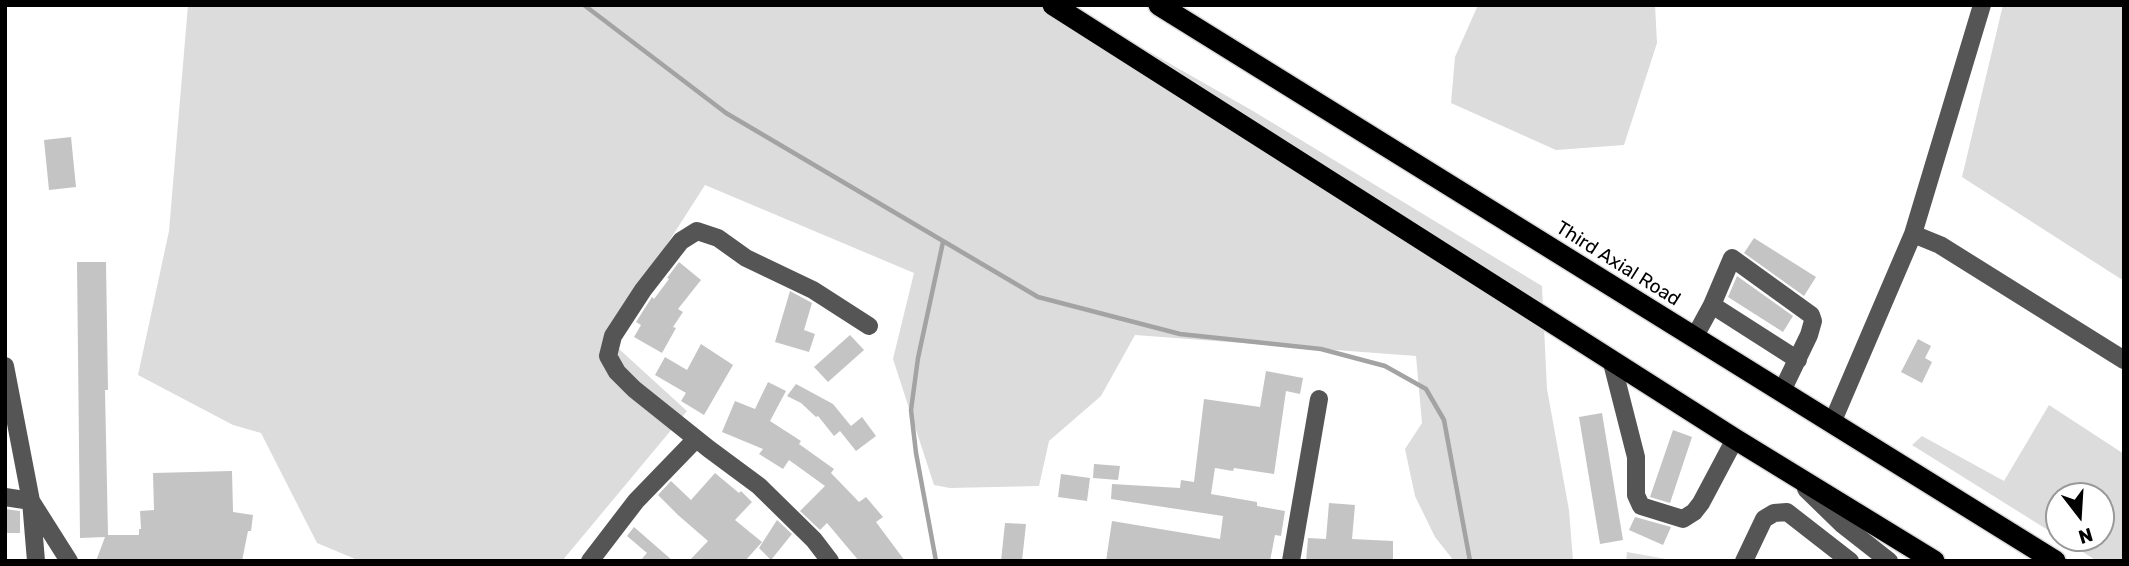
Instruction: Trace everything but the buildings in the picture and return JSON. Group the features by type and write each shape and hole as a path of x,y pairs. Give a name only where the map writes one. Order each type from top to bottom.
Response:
{"highway":[{"path":"1053,5 1735,439 1934,561"},
{"name":"Third Axial Road","path":"1159,5 2055,561"}],"street":[{"path":"1832,423 1913,234 1982,5"},
{"path":"830,561 814,540 759,486 634,388 617,372 608,356 613,336 643,290 681,241 697,231 718,238 746,258 813,290 869,326"},
{"path":"1913,234 1940,245 2124,360"},
{"path":"1694,338 1712,305 1732,258 1811,315 1813,321 1809,335 1782,391"},
{"path":"1712,305 1798,360"},
{"path":"1611,359 1636,457 1636,495 1641,506 1684,519 1694,512 1735,439"},
{"path":"5,366 31,500 36,561"},
{"path":"1291,561 1319,399"},
{"path":"595,559 636,501 696,439"},
{"path":"1789,472 1843,525 1889,561"},
{"path":"5,497 31,500"},
{"path":"31,500 69,561"},
{"path":"1744,561 1764,519 1774,513 1787,512 1850,561"}],"shaded area":[{"path":"188,5 1067,5 1253,111 1542,286 1547,389 1569,510 1573,561 1454,561 1435,537 1415,496 1405,449 1422,423 1416,356 1135,335 1101,396 1049,441 1039,486 950,488 934,485 893,359 914,273 705,185 607,338 687,411 562,561 360,561 317,543 261,433 233,425 138,375 169,231"},
{"path":"1478,5 1655,5 1657,43 1624,145 1556,150 1451,103 1455,57"},
{"path":"2003,5 2124,5 2124,281 1962,177"},
{"path":"2049,405 2124,454 2124,561 2097,561 2083,552 2115,552 2115,482 2045,482 2045,528 1912,445 1922,436 2004,481"},
{"path":"1627,552 1677,561 1626,561"}],"waterway":[{"path":"584,5 726,113 1038,297 1180,334 1321,349 1385,366 1426,389 1444,420 1470,561"},
{"path":"936,561 911,410 918,358 943,242"}]}
